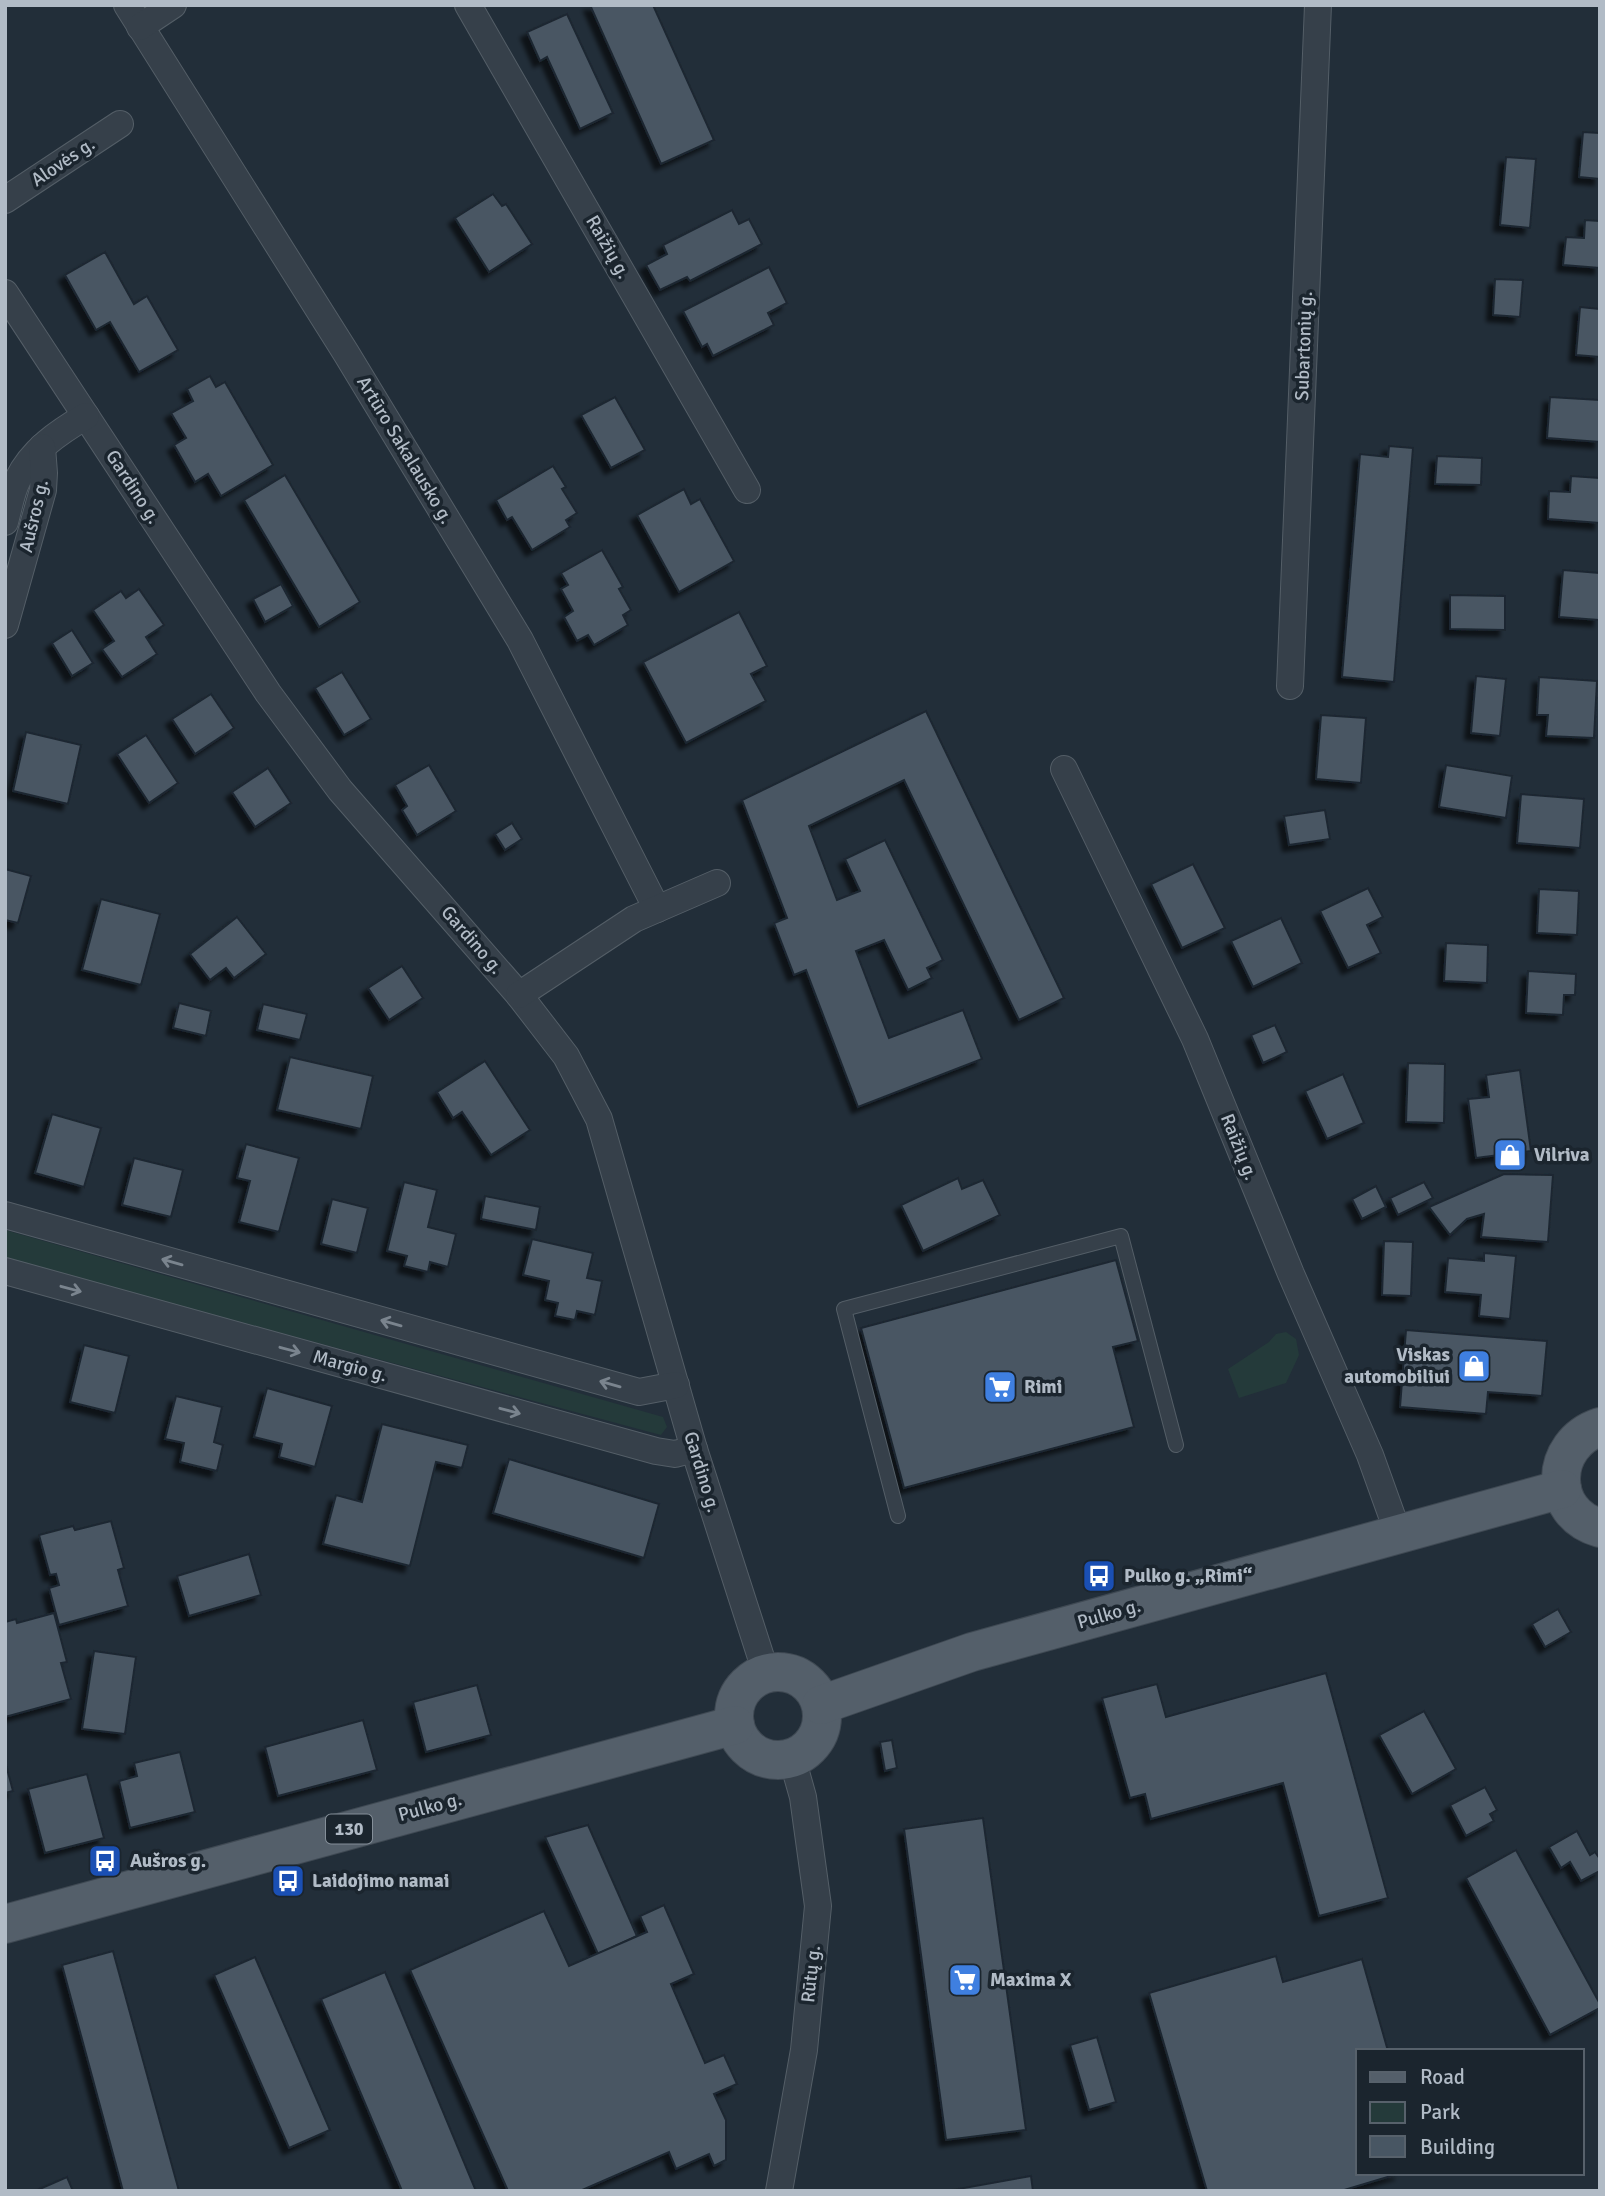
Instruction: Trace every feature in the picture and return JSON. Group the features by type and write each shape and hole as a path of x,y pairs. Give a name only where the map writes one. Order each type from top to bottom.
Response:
{"main road":[{"path":"1600,1427 1586,1432 1567,1451 1560,1476 1568,1504 1578,1517 1600,1528"},
{"name":"Pulko g.","path":"821,1705 972,1652 1562,1489"},
{"path":"780,1671 794,1674 806,1681 821,1705 820,1731 804,1752 792,1758 762,1758 740,1739 735,1725 737,1699 744,1687 754,1678 766,1673 780,1671"},
{"name":"Pulko g.","path":"5,1924 735,1725"}],"street":[{"path":"134,16 173,5"},
{"name":"Raižių g.","path":"468,5 747,490"},
{"name":"Subartonių g.","path":"1290,686 1318,5"},
{"name":"Artūro Sakalausko g.","path":"134,16 346,352 520,640 657,909"},
{"name":"Alovės g.","path":"5,200 120,124"},
{"name":"Gardino g.","path":"5,293 268,693 332,779 519,995 566,1056 599,1119 695,1449 766,1673"},
{"name":"Aušros g.","path":"5,522 17,481 42,447 57,433 86,416"},
{"name":"Aušros g.","path":"5,625 43,490 42,447"},
{"name":"Raižių g.","path":"1064,769 1195,1039 1291,1274 1370,1455 1398,1533"},
{"path":"519,995 635,919 717,883"},
{"path":"5,1215 639,1392 676,1385"},
{"name":"Margio g.","path":"5,1271 656,1451 676,1454 695,1449"},
{"name":"Rūtų g.","path":"779,2191 804,2050 818,1906 803,1797 792,1758"}],"lane":[{"path":"898,1516 844,1309 1121,1236 1177,1446"}],"green space":[{"path":"5,1230 663,1417 667,1427 661,1435 5,1259"},
{"path":"1286,1332 1296,1339 1299,1355 1286,1383 1239,1398 1228,1369 1269,1342 1276,1334"}],"building":[{"path":"590,5 653,5 714,140 661,164"},
{"path":"567,14 613,113 580,129 547,57 540,61 527,32"},
{"path":"1583,132 1600,133 1600,179 1579,177"},
{"path":"1506,157 1536,159 1530,228 1500,225"},
{"path":"493,194 502,206 506,204 532,244 489,272 455,218"},
{"path":"732,210 739,224 749,219 762,244 690,281 687,277 660,290 646,265 667,254 663,245"},
{"path":"1585,220 1600,221 1600,268 1563,265 1566,237 1584,238"},
{"path":"105,252 134,304 147,296 178,350 139,372 110,322 96,330 65,275"},
{"path":"769,267 787,303 768,313 774,325 713,356 707,344 702,347 683,311"},
{"path":"1495,279 1523,280 1520,317 1493,315"},
{"path":"1580,307 1600,309 1600,357 1576,355"},
{"path":"210,376 216,387 225,382 273,465 221,496 208,474 195,482 174,445 186,438 171,413 193,401 187,389"},
{"path":"615,397 645,450 611,468 581,415"},
{"path":"1550,397 1600,400 1600,442 1547,438"},
{"path":"1389,446 1413,448 1394,682 1342,677 1360,454 1388,457"},
{"path":"1437,456 1482,458 1481,485 1435,484"},
{"path":"553,466 566,487 562,489 577,513 566,520 570,527 532,550 512,517 507,520 496,500"},
{"path":"285,475 360,602 319,627 244,500"},
{"path":"1571,476 1600,478 1600,523 1548,519 1549,491 1570,492"},
{"path":"684,489 691,504 700,499 734,561 679,592 637,515"},
{"path":"602,550 623,587 619,589 631,610 623,615 628,625 594,645 588,635 577,641 564,617 573,611 561,589 568,585 561,573"},
{"path":"1563,570 1600,573 1599,620 1559,617"},
{"path":"281,584 293,606 265,622 253,599"},
{"path":"139,589 164,625 146,637 157,654 122,677 102,649 114,641 93,610 121,591 126,598"},
{"path":"1450,595 1505,596 1505,630 1450,629"},
{"path":"739,612 767,666 751,674 766,701 686,743 643,662"},
{"path":"72,630 93,663 72,676 52,643"},
{"path":"342,672 371,719 344,735 315,688"},
{"path":"1476,676 1506,679 1500,736 1471,733"},
{"path":"1539,677 1597,681 1594,738 1546,736 1548,715 1537,715"},
{"path":"211,694 234,728 195,754 172,719"},
{"path":"926,711 1064,998 1019,1020 904,780 809,826 837,900 860,891 845,859 885,840 943,960 927,968 932,978 908,990 884,940 856,951 889,1038 963,1010 982,1059 858,1107 806,970 794,975 774,923 787,918 742,800"},
{"path":"1321,715 1366,718 1361,783 1316,779"},
{"path":"26,732 81,745 68,804 13,791"},
{"path":"146,735 178,783 149,803 117,754"},
{"path":"429,765 456,811 417,835 402,810 407,806 395,785"},
{"path":"1446,765 1512,776 1506,818 1439,807"},
{"path":"268,768 291,803 255,827 232,792"},
{"path":"1521,794 1584,799 1580,848 1517,843"},
{"path":"1325,810 1330,839 1289,845 1284,816"},
{"path":"512,823 522,839 505,850 495,834"},
{"path":"1193,864 1225,928 1182,948 1151,884"},
{"path":"5,869 31,876 18,923 5,920"},
{"path":"1368,888 1383,917 1367,925 1381,953 1348,968 1320,911"},
{"path":"1539,889 1579,891 1577,935 1537,933"},
{"path":"101,899 160,914 141,985 82,970"},
{"path":"237,917 266,954 234,978 226,968 210,980 190,954"},
{"path":"1281,918 1302,963 1253,987 1231,941"},
{"path":"1446,943 1488,945 1487,983 1444,981"},
{"path":"402,966 423,998 389,1020 368,988"},
{"path":"1528,971 1576,974 1575,995 1564,995 1563,1015 1526,1013"},
{"path":"179,1003 211,1011 206,1036 173,1028"},
{"path":"263,1004 307,1014 300,1040 257,1030"},
{"path":"1275,1025 1287,1052 1263,1063 1251,1035"},
{"path":"290,1057 373,1076 361,1129 277,1110"},
{"path":"485,1061 530,1130 491,1155 462,1112 453,1118 437,1092"},
{"path":"1408,1063 1445,1064 1444,1123 1406,1122"},
{"path":"1520,1070 1531,1151 1476,1158 1468,1099 1489,1097 1486,1075"},
{"path":"1343,1074 1364,1123 1327,1139 1305,1091"},
{"path":"52,1114 101,1128 84,1187 35,1173"},
{"path":"246,1144 299,1158 279,1232 239,1222 250,1181 237,1178"},
{"path":"134,1158 183,1170 171,1217 122,1205"},
{"path":"1504,1174 1553,1175 1548,1242 1481,1237 1484,1214 1467,1219 1450,1235 1429,1207"},
{"path":"958,1178 962,1189 983,1180 1000,1215 923,1251 901,1205"},
{"path":"404,1182 437,1190 428,1227 456,1234 448,1267 430,1262 428,1272 404,1266 407,1256 387,1251"},
{"path":"1424,1182 1433,1198 1398,1215 1390,1198"},
{"path":"1376,1186 1386,1207 1362,1219 1352,1199"},
{"path":"485,1196 540,1207 536,1230 481,1219"},
{"path":"332,1199 368,1208 357,1253 321,1244"},
{"path":"532,1239 593,1253 587,1278 602,1281 595,1315 577,1311 575,1320 555,1316 558,1303 545,1300 549,1281 523,1275"},
{"path":"1384,1241 1413,1242 1411,1296 1382,1295"},
{"path":"1484,1253 1516,1256 1510,1319 1479,1316 1481,1295 1445,1292 1448,1258 1484,1261"},
{"name":"Rimi","path":"1116,1260 1138,1341 1113,1347 1134,1427 904,1488 861,1328"},
{"name":"Viskas automobiliui","path":"1406,1330 1547,1341 1542,1396 1488,1392 1486,1414 1400,1407"},
{"path":"84,1345 129,1356 115,1413 70,1402"},
{"path":"267,1388 332,1406 315,1467 279,1457 282,1444 254,1437"},
{"path":"176,1396 222,1407 214,1442 223,1445 217,1471 180,1462 184,1443 165,1439"},
{"path":"382,1424 468,1445 462,1468 436,1462 410,1566 323,1544 336,1495 362,1502"},
{"path":"509,1459 659,1504 644,1558 493,1513"},
{"path":"111,1521 124,1568 118,1570 128,1606 59,1625 49,1588 59,1585 56,1574 50,1575 39,1535 73,1526 75,1530"},
{"path":"249,1554 261,1595 189,1616 177,1576"},
{"path":"1558,1609 1571,1632 1545,1647 1532,1624"},
{"path":"54,1613 67,1662 61,1663 71,1699 5,1717 5,1622 16,1619 17,1623"},
{"path":"94,1651 136,1657 125,1734 82,1729"},
{"path":"1326,1673 1388,1898 1319,1916 1283,1783 1151,1819 1145,1794 1130,1798 1102,1698 1157,1684 1166,1717"},
{"path":"477,1685 491,1735 426,1752 413,1702"},
{"path":"1424,1711 1456,1769 1412,1794 1379,1735"},
{"path":"363,1720 377,1770 278,1796 265,1747"},
{"path":"892,1740 897,1768 885,1771 880,1742"},
{"path":"180,1752 195,1812 130,1828 119,1781 137,1776 134,1763"},
{"path":"5,1761 13,1791 5,1793"},
{"path":"87,1774 104,1838 45,1853 28,1789"},
{"path":"1485,1787 1497,1810 1490,1814 1494,1821 1466,1836 1450,1805"},
{"name":"Maxima X","path":"983,1818 1026,2130 946,2140 904,1829"},
{"path":"588,1825 637,1936 598,1954 545,1837"},
{"path":"1577,1831 1590,1855 1595,1852 1600,1859 1600,1871 1581,1881 1570,1862 1561,1868 1549,1847"},
{"path":"1516,1850 1600,2004 1600,2008 1550,2035 1466,1878"},
{"path":"664,1905 694,1974 671,1984 705,2063 724,2055 737,2084 714,2094 726,2120 726,2160 714,2166 709,2154 676,2169 669,2152 580,2191 508,2191 410,1970 544,1911 569,1966 647,1932 640,1916"},
{"path":"113,1951 179,2191 123,2191 62,1965"},
{"path":"1276,1956 1283,1982 1362,1959 1387,2049 1356,2049 1356,2175 1394,2175 1341,2191 1207,2191 1149,1993"},
{"path":"255,1957 330,2130 289,2148 214,1975"},
{"path":"385,1972 476,2191 402,2191 321,1999"},
{"path":"1097,2037 1116,2102 1089,2110 1070,2045"},
{"path":"1031,2176 1033,2191 947,2191"},
{"path":"67,2177 73,2191 35,2191"}],"place":[{"name":"Vilriva","path":"1510,1155"},
{"name":"Viskas automobiliui","path":"1474,1366"},
{"name":"Rimi","path":"1000,1387"},
{"name":"Pulko g. „Rimi“","path":"1099,1576"},
{"name":"Aušros g.","path":"105,1861"},
{"name":"Laidojimo namai","path":"288,1881"},
{"name":"Maxima X","path":"965,1980"}]}
